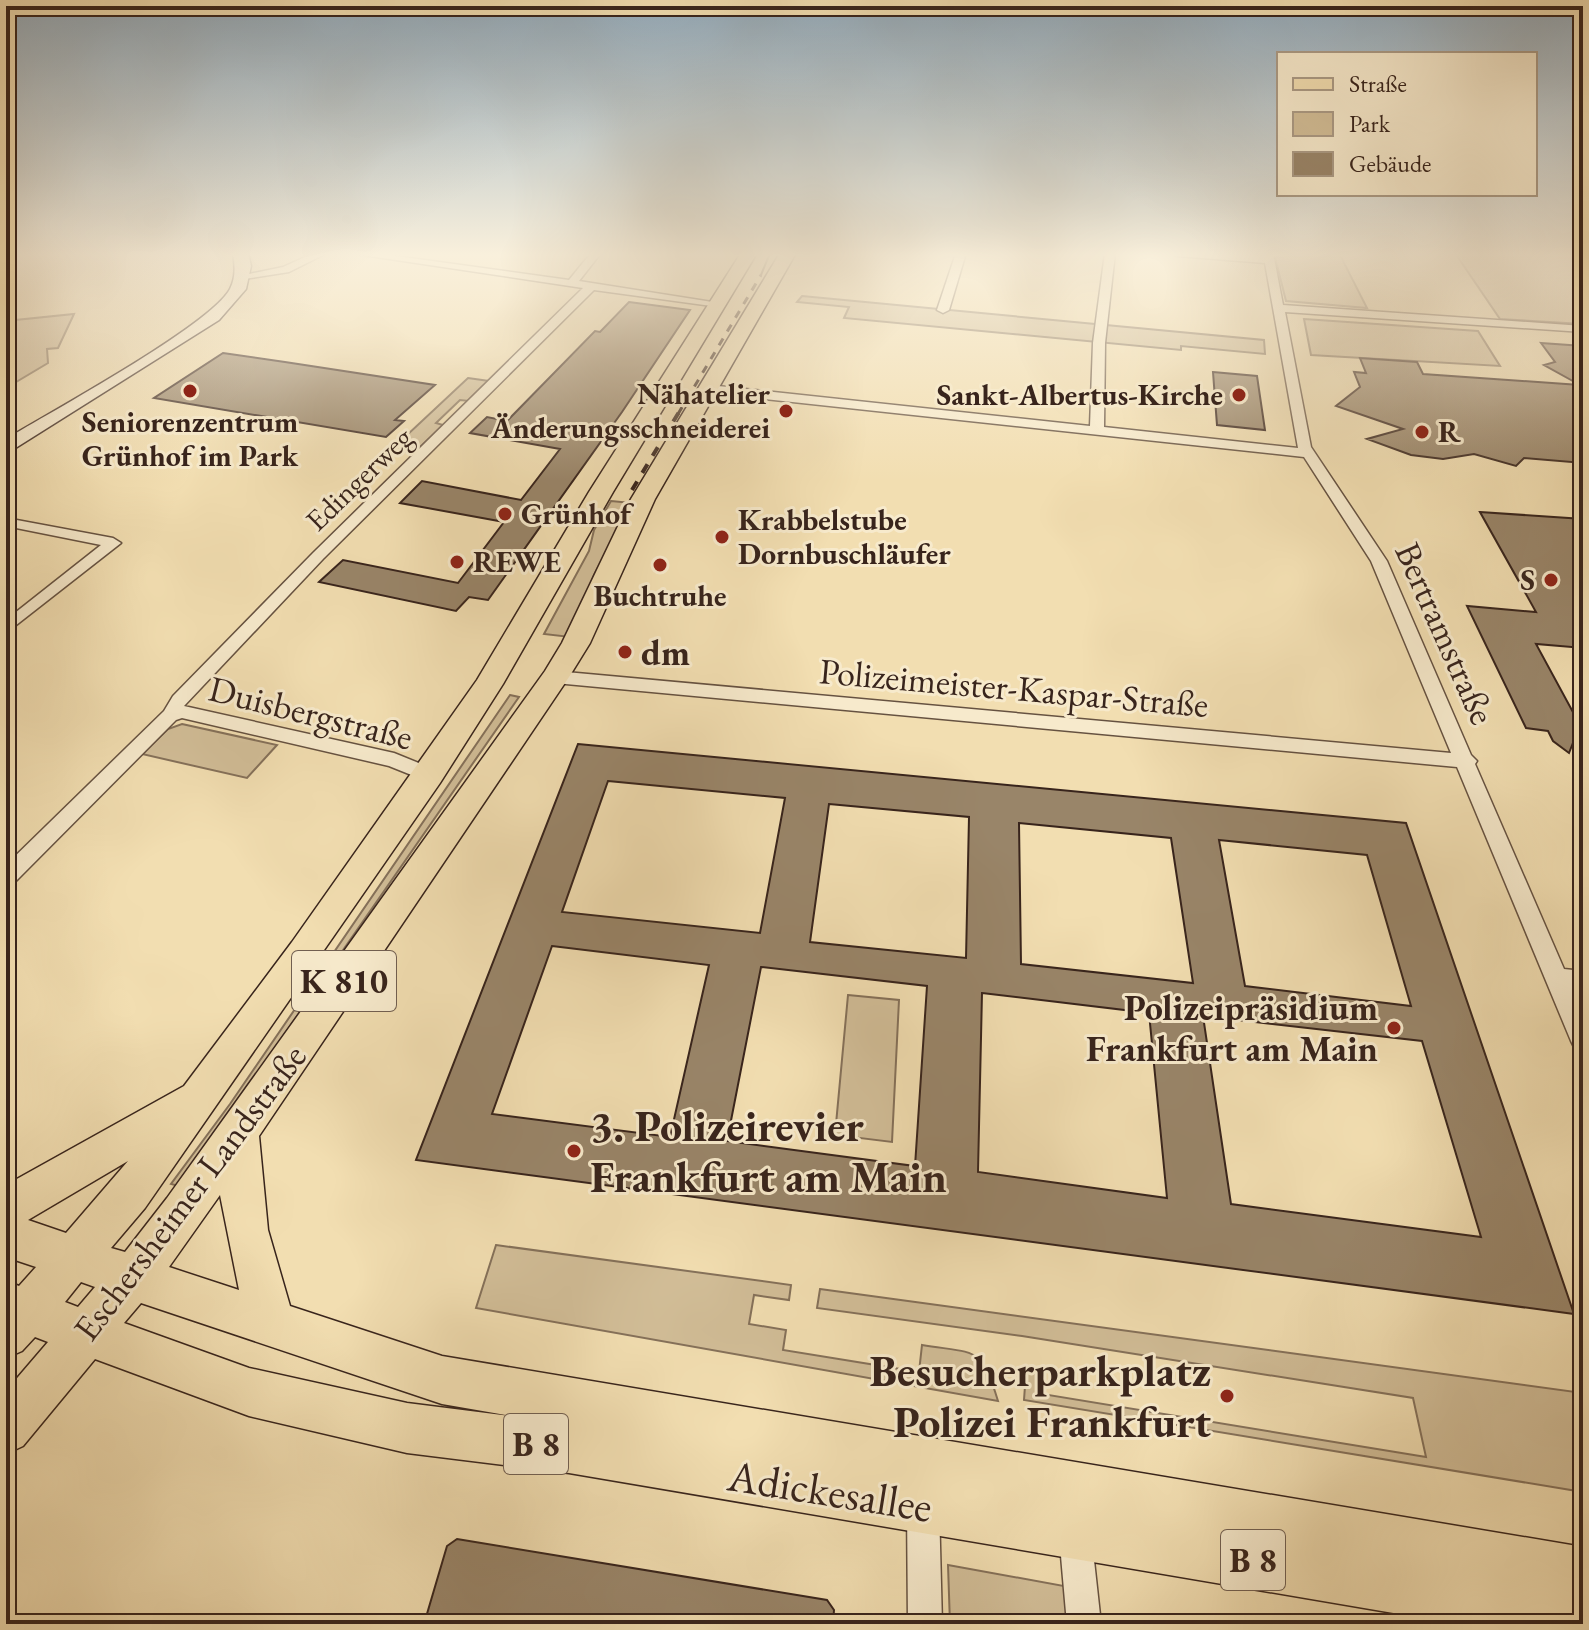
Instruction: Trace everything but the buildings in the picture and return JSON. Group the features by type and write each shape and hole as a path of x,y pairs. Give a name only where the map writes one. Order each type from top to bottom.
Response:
{"main road":[{"path":"6,448 196,329"},
{"name":"Eschersheimer Landstraße","path":"6,1429 131,1280 239,1130 521,674 601,492 703,329"},
{"name":"Eschersheimer Landstraße","path":"13,1317 74,1259 130,1193 200,1096 414,769 521,674 576,643 643,499 744,329"},
{"path":"6,1209 200,1096"},
{"path":"239,1130 237,1172 243,1219 262,1292 275,1327"},
{"name":"B 8","path":"6,1235 131,1280"},
{"name":"Adickesallee","path":"131,1280 442,1380 1583,1574"},
{"name":"B 8","path":"13,1317 86,1334"},
{"name":"Adickesallee","path":"86,1334 249,1392 407,1428 569,1448 1074,1530 1486,1612 1583,1618"}],"street":[{"name":"Edingerweg","path":"170,715 179,700 318,556 548,329"},
{"path":"1097,430 1101,329"},
{"name":"Bertramstraße","path":"1282,329 1306,453 1379,561 1467,761 1583,1041"},
{"path":"709,389 1306,453"},
{"path":"6,522 113,543 6,628"},
{"name":"Polizeimeister-Kaspar-Straße","path":"521,674 1467,761"},
{"name":"Duisbergstraße","path":"6,878 170,715 182,712 414,769"},
{"path":"1557,978 1583,981"},
{"path":"923,1506 925,1624"},
{"path":"1074,1530 1084,1624"}],"green space":[{"path":"6,329 67,329 58,348 47,349 48,363 6,388"},
{"path":"961,329 1149,329 1264,340 1265,354 1181,346 1181,350"},
{"path":"1306,329 1450,329 1478,331 1500,366 1311,355"},
{"path":"468,378 489,381 469,401 460,400 436,423 443,425 414,453 391,450"},
{"path":"611,501 632,503 594,575 570,637 544,634 589,551 594,530"},
{"path":"510,695 519,697 179,1186 171,1184 230,1104"},
{"path":"182,724 277,745 247,778 142,754 168,729"},
{"path":"848,995 899,1000 892,1142 835,1135"},
{"path":"496,1245 791,1285 789,1300 754,1295 749,1324 786,1330 783,1350 919,1372 922,1345 966,1352 981,1361 987,1370 998,1401 476,1308"},
{"path":"820,1289 1583,1393 1583,1492 1024,1400 1026,1372 1041,1374 1042,1394 1426,1457 1413,1398 1022,1336 817,1308"},
{"path":"948,1565 1064,1586 1069,1624 950,1624"}],"railway":[{"path":"678,414 729,329"},
{"path":"632,490 679,412"}],"place":[{"name":"Seniorenzentrum Grünhof im Park","path":"190,391"},
{"name":"Sankt-Albertus-Kirche","path":"1239,395"},
{"name":"Nähatelier Änderungsschneiderei","path":"786,411"},
{"name":"R","path":"1422,432"},
{"name":"Grünhof","path":"505,514"},
{"name":"Krabbelstube Dornbuschläufer","path":"722,537"},
{"name":"REWE","path":"457,562"},
{"name":"Buchtruhe","path":"660,565"},
{"name":"S","path":"1551,580"},
{"name":"dm","path":"625,652"},
{"name":"Polizeipräsidium Frankfurt am Main","path":"1394,1028"},
{"name":"3. Polizeirevier Frankfurt am Main","path":"574,1151"},
{"name":"Besucherparkplatz Polizei Frankfurt","path":"1227,1396"}]}
